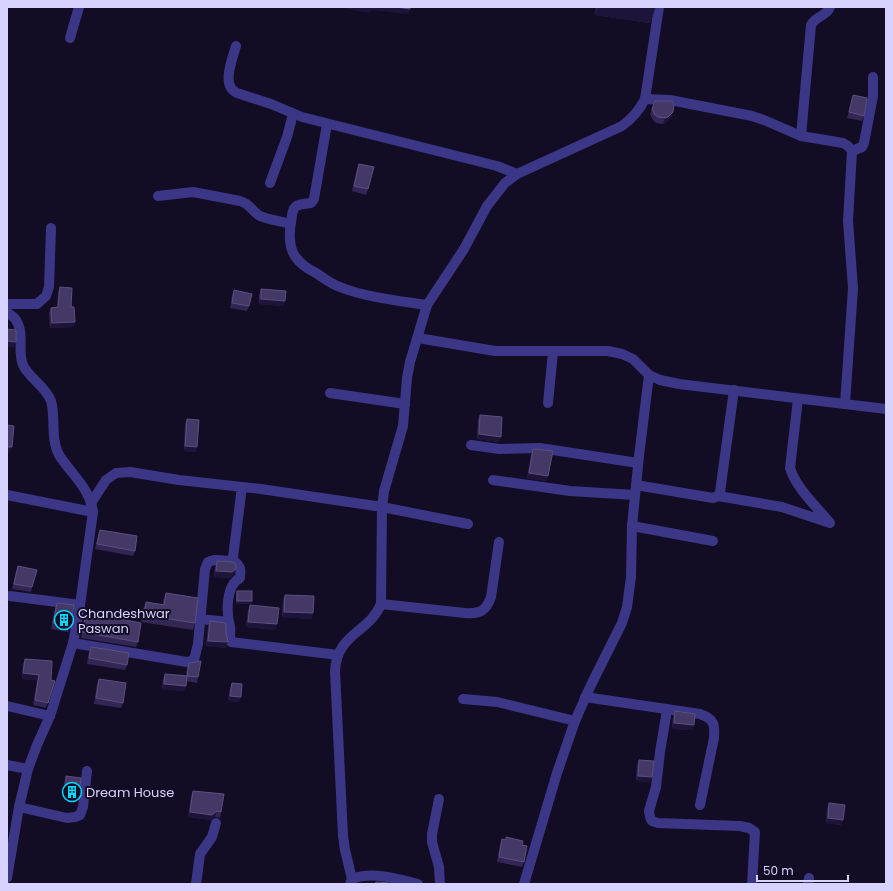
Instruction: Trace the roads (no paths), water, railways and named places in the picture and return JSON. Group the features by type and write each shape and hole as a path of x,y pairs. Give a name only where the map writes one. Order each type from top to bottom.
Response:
{"street":[{"path":"70,38 79,7"},
{"path":"418,884 368,875 359,876 351,881 345,850 335,671 338,654 348,640 378,612 381,604 382,507 386,480 403,426 409,367 427,305 464,250 486,206 505,183 517,174 622,126 640,110 645,98 659,7"},
{"path":"801,136 811,25 829,10 830,7"},
{"path":"236,46 228,80 232,91 271,104 292,114 491,165 517,174"},
{"path":"852,151 862,147 864,143 873,96 873,77"},
{"path":"645,98 670,100 752,116 801,136 843,143 852,151 848,221 853,288 845,404"},
{"path":"270,183 288,137 292,114"},
{"path":"327,124 314,199 310,203 300,203 296,205 293,210 290,224 291,245 294,255 306,268 340,287 356,293 427,305"},
{"path":"158,196 193,192 246,202 257,214 262,217 290,224"},
{"path":"7,304 37,304 46,296 49,287 51,228"},
{"path":"7,312 16,320 19,327 21,335 20,354 24,366 51,400 54,434 59,454 87,493 92,507"},
{"path":"418,338 495,351 553,352 594,350 622,354 633,359 649,375 660,380 680,384 886,409"},
{"path":"548,403 553,352"},
{"path":"524,884 555,780 575,721 585,697 622,623 627,607 631,577 632,526 649,375"},
{"path":"718,496 720,492 734,390"},
{"path":"330,393 406,404"},
{"path":"493,480 570,491 636,490 713,498 718,496 782,507 830,523 799,484 790,468 798,399"},
{"path":"470,445 499,449 540,448 638,463"},
{"path":"7,878 19,807 28,770 50,716 73,643 80,605 92,507 106,480 116,473 130,472 382,507 468,524"},
{"path":"234,561 233,557 242,487"},
{"path":"7,495 92,507"},
{"path":"632,526 713,541"},
{"path":"381,604 475,614 482,611 488,605 491,597 499,542"},
{"path":"73,643 187,662 194,660 196,654 205,569 208,562 214,560 234,561 241,569 240,578 231,586 230,592 228,622 231,642 338,654"},
{"path":"10,596 80,605"},
{"path":"200,619 228,622"},
{"path":"585,697 700,714 712,720 714,738 700,804"},
{"path":"463,699 498,702 575,721"},
{"path":"7,706 50,716"},
{"path":"667,710 656,787 649,811 650,817 652,821 658,823 749,828 755,832 752,884"},
{"path":"7,765 28,770"},
{"path":"19,807 67,818 80,815 83,807 87,771"},
{"path":"439,799 433,825 432,838 439,867 440,884"},
{"path":"196,884 200,854 212,837 216,823"}],"place":[{"name":"Chandeshwar Paswan","path":"64,620"},
{"name":"Dream House","path":"72,792"}]}
